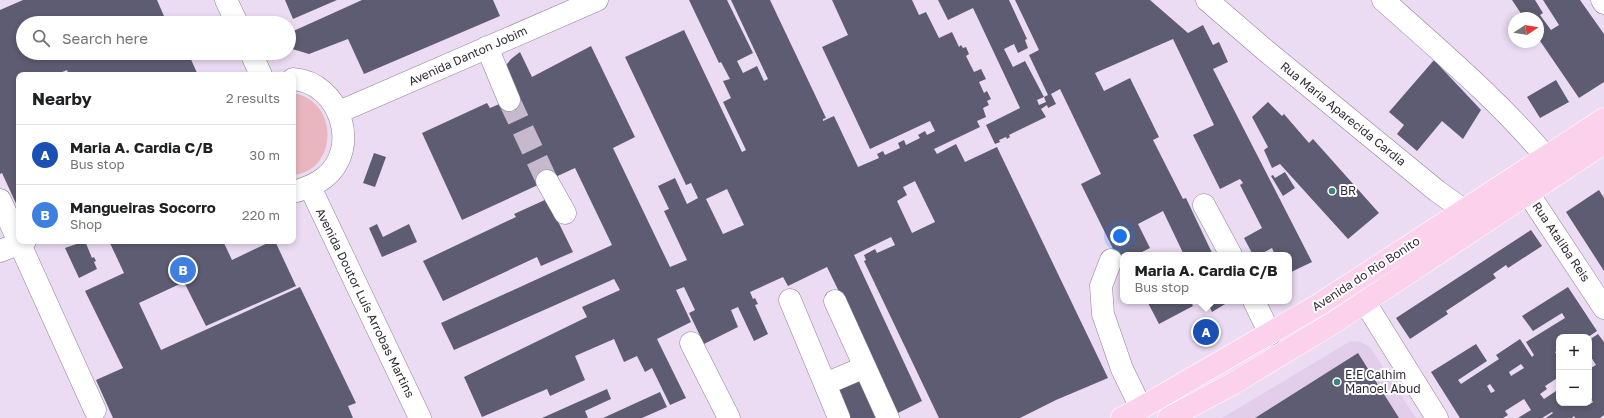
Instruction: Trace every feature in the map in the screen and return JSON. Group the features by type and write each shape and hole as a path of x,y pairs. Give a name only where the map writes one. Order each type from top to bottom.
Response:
{"main road":[{"name":"Avenida do Rio Bonito","path":"1131,413 1270,334 1353,283 1472,218 1553,165 1604,119"},
{"name":"Avenida do Rio Bonito","path":"1553,165 1604,143"},
{"name":"Avenida do Rio Bonito","path":"1169,418 1234,383 1365,302 1472,218"}],"street":[{"path":"226,0 234,16"},
{"name":"Avenida Danton Jobim","path":"339,112 597,0"},
{"name":"Rua Maria Aparecida Cardia","path":"1207,0 1283,65 1472,218"},
{"path":"1383,0 1461,70 1538,147 1553,165"},
{"path":"487,47 509,100"},
{"path":"254,60 260,72"},
{"path":"296,79 315,86 329,97 339,112 343,129 342,147 336,164 325,178 301,189"},
{"path":"547,181 565,213"},
{"name":"Rua Ataliba Reis","path":"1523,185 1604,308"},
{"name":"Avenida Doutor Luís Arrobas Martins","path":"301,189 420,418"},
{"path":"0,200 15,245 96,410"},
{"path":"1204,205 1229,252"},
{"path":"1111,260 1101,286 1103,314 1122,369 1131,413"},
{"path":"1353,283 1437,418"},
{"path":"790,300 839,418"},
{"path":"835,301 888,418"},
{"path":"1255,304 1270,334"},
{"path":"691,343 729,418"},
{"path":"825,384 865,367"}],"shaded area":[{"path":"296,94 308,99 319,109 326,121 328,136 325,149 319,162 308,171 296,174"},
{"name":"E.E Calhim Manoel Abud","path":"1359,341 1370,347 1416,418 1222,418 1349,342"}],"building":[{"path":"23,0 157,0 164,16 16,16 16,60 191,60 197,72 68,72 67,70 62,72 16,72 16,203 2,173 0,174 0,10"},
{"path":"285,0 337,0 296,18 296,16 292,16"},
{"path":"362,0 493,0 500,16 364,74 348,39 309,54 296,50 296,30"},
{"path":"689,0 727,0 753,53 737,61 743,73 757,66 764,81 768,79 731,0 770,0 826,118 823,119 823,121 834,116 858,167 879,158 877,154 883,151 885,155 900,148 898,143 904,140 906,145 920,138 918,135 925,131 927,135 935,131 930,121 870,149 822,47 848,35 832,0 912,0 919,15 926,12 939,38 952,32 959,47 961,45 963,48 966,47 969,54 966,56 974,72 981,69 986,79 979,82 984,93 987,91 991,99 987,101 989,105 983,108 986,117 977,121 980,127 934,149 937,154 956,144 965,162 997,147 1108,378 1056,400 1020,418 939,418 864,261 866,260 864,255 875,249 877,253 895,245 891,237 854,255 922,401 898,413 827,267 788,286 783,277 750,292 753,299 755,298 758,304 755,305 768,334 754,341 738,307 731,310 738,327 704,344 689,313 695,310 684,287 676,290 691,322 657,339 686,398 670,405 652,368 645,372 637,356 624,362 614,339 575,356 585,380 550,396 547,389 482,417 464,377 587,317 582,307 620,290 614,279 454,350 441,323 612,245 575,168 462,220 422,133 487,103 490,108 518,96 506,70 507,64 520,52 532,77 591,46 635,137 613,148 670,267 687,260 664,211 669,209 658,186 675,178 687,204 698,198 691,183 686,185 625,57 684,30 742,152 746,150 723,102 731,98 723,81 730,79 721,62 719,63","holes":["915,181 935,222 912,233 897,201 907,195 903,187","727,189 744,225 723,234 706,199"]},
{"path":"938,0 1009,0 1027,39 1025,40 1028,48 1018,53 1014,44 1004,49 1013,67 1025,61 1044,97 1048,95 1029,55 1039,50 1015,0 1150,0 1188,33 1203,25 1213,45 1219,42 1228,62 1213,69 1312,262 1292,272 1292,252 1274,252 1272,248 1265,252 1251,252 1244,238 1262,228 1240,185 1243,183 1240,179 1220,189 1193,135 1214,125 1173,39 1095,73 1104,91 1130,78 1159,137 1153,140 1183,199 1186,198 1212,252 1183,252 1163,211 1138,224 1150,248 1142,252 1120,252 1120,263 1081,184 1101,174 1060,89 1051,94 1056,104 1048,108 1047,105 1041,109 1046,117 1009,135 1010,137 1007,139 1006,137 999,140 1000,142 995,144 986,125 1020,108 973,8 948,20","holes":["1044,97 1046,102 1039,105 1037,100"]},
{"path":"1512,0 1535,0 1542,12 1520,12"},
{"path":"1543,0 1580,0 1604,34 1604,82 1579,98 1544,47 1544,20 1551,30 1559,25"},
{"path":"1434,60 1481,110 1463,139 1442,121 1417,151 1397,134 1404,125 1389,112"},
{"path":"1556,80 1569,102 1540,118 1527,97"},
{"name":"BR","path":"1268,102 1282,116 1284,114 1309,143 1313,139 1379,213 1348,239 1280,164 1272,168 1264,150 1268,147 1252,117"},
{"path":"374,153 386,157 375,187 363,183"},
{"path":"1285,172 1295,188 1283,196 1271,176 1273,175 1275,178"},
{"path":"1599,190 1604,198 1604,271 1566,212"},
{"path":"547,199 573,252 541,266 537,257 443,301 423,261 516,217 514,214"},
{"path":"377,224 383,237 409,224 417,242 382,257 369,228"},
{"path":"1531,230 1542,246 1508,268 1506,265 1493,274 1496,278 1446,311 1448,314 1410,339 1396,318"},
{"path":"76,244 86,244 92,258 94,257 96,261 94,262 97,269 79,278 65,248"},
{"path":"110,244 224,244 232,260 266,244 276,244 296,286 206,326 184,282 139,303 161,350 300,287 356,403 348,406 353,418 113,418 96,380 123,368 85,291 124,273"},
{"path":"1568,287 1597,331 1592,334 1556,334 1556,379 1545,386 1547,389 1540,394 1544,399 1556,391 1556,406 1592,406 1592,367 1596,365 1592,359 1592,338 1598,334 1604,342 1604,415 1600,418 1575,418 1574,416 1572,418 1546,418 1553,413 1552,412 1542,418 1518,418 1531,410 1524,399 1505,411 1508,415 1503,418 1460,418 1431,372 1476,344 1487,361 1458,380 1461,384 1499,359 1496,355 1520,339 1532,357 1534,355 1526,342 1565,318 1562,313 1533,331 1522,316","holes":["1521,364 1524,368 1511,376 1509,372","1490,384 1495,391 1491,393 1487,386"]},
{"path":"1149,304 1192,304 1193,306 1159,324"},
{"path":"1208,304 1225,304 1212,312"},
{"path":"1358,353 1399,418 1255,418"},
{"path":"861,376 879,418 850,418 836,387"},
{"path":"607,389 611,399 585,411 588,418 542,418"},
{"path":"660,392 667,407 642,418 603,418"}],"tunnel":[{"path":"509,100 547,181"}],"place":[{"name":"BR","path":"1332,191"},
{"name":"Mangueiras Socorro","path":"183,270"},
{"name":"Maria A. Cardia C/B","path":"1206,332"},
{"name":"E.E Calhim Manoel Abud","path":"1337,382"}]}
